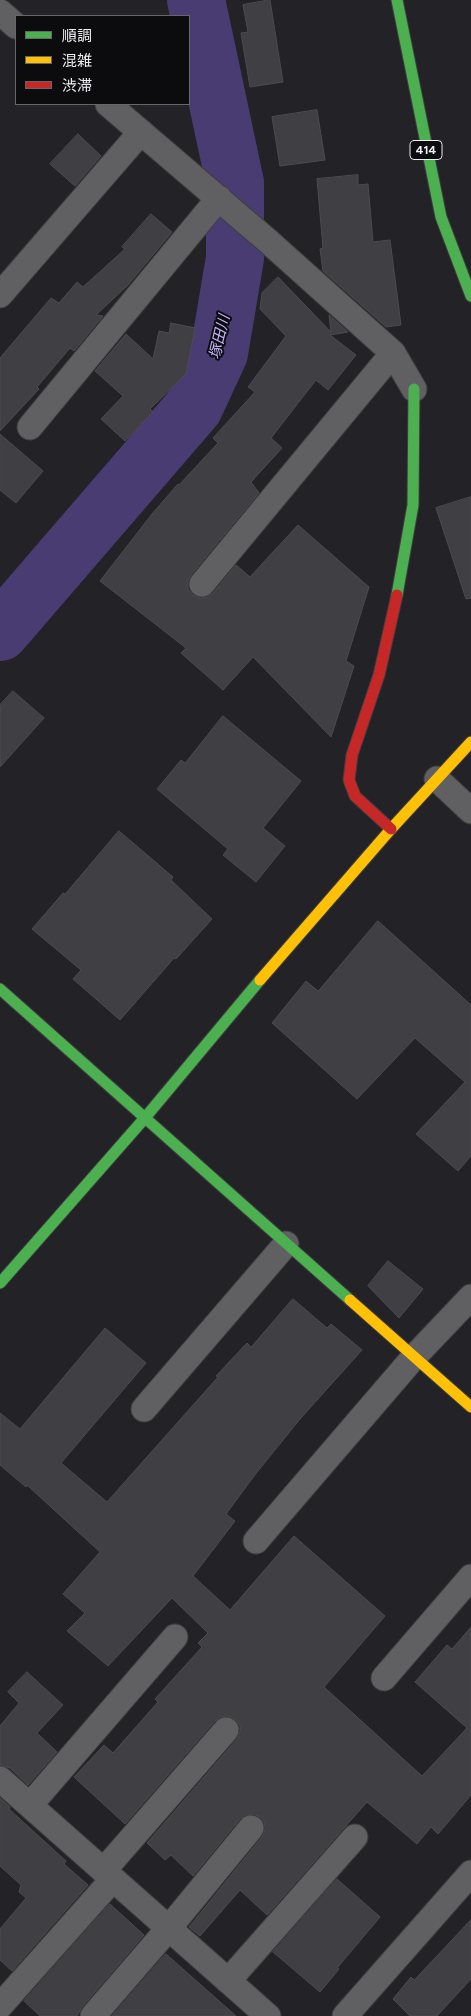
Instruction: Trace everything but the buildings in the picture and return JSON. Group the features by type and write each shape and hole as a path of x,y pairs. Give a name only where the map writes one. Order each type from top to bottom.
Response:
{"main road":[{"name":"414","path":"397,0 441,217 471,296"},
{"path":"391,829 355,796 349,780 352,755 379,675 395,609 413,506 414,389"},
{"path":"0,1283 144,1119 227,1018 391,829 471,742"},
{"path":"0,989 144,1119 471,1407"}],"street":[{"path":"0,12 15,25"},
{"path":"109,105 268,241 393,354 414,389"},
{"path":"0,295 141,132"},
{"path":"30,427 214,194"},
{"path":"202,584 393,354"},
{"path":"437,779 471,810"},
{"path":"144,1409 286,1244"},
{"path":"256,1541 414,1357 471,1297"},
{"path":"384,1678 471,1577"},
{"path":"30,1805 175,1637"},
{"path":"0,2006 226,1730"},
{"path":"0,1779 268,2016"},
{"path":"93,2016 169,1928 251,1828"},
{"path":"228,1981 355,1837"},
{"path":"345,2016 471,1873"}],"waterway":[{"name":"塚田川","path":"0,632 194,407 219,353 235,258 235,183 196,0"}],"traffic: fast":[{"path":"397,0 441,217 471,296"},
{"path":"397,595 413,505 414,389"},
{"path":"0,1283 144,1119 260,980"},
{"path":"0,989 350,1300"}],"traffic: slow":[{"path":"260,980 391,829 471,742"},
{"path":"350,1300 471,1407"}],"traffic: jam":[{"path":"391,829 355,796 349,780 352,755 379,675 397,595"}]}
